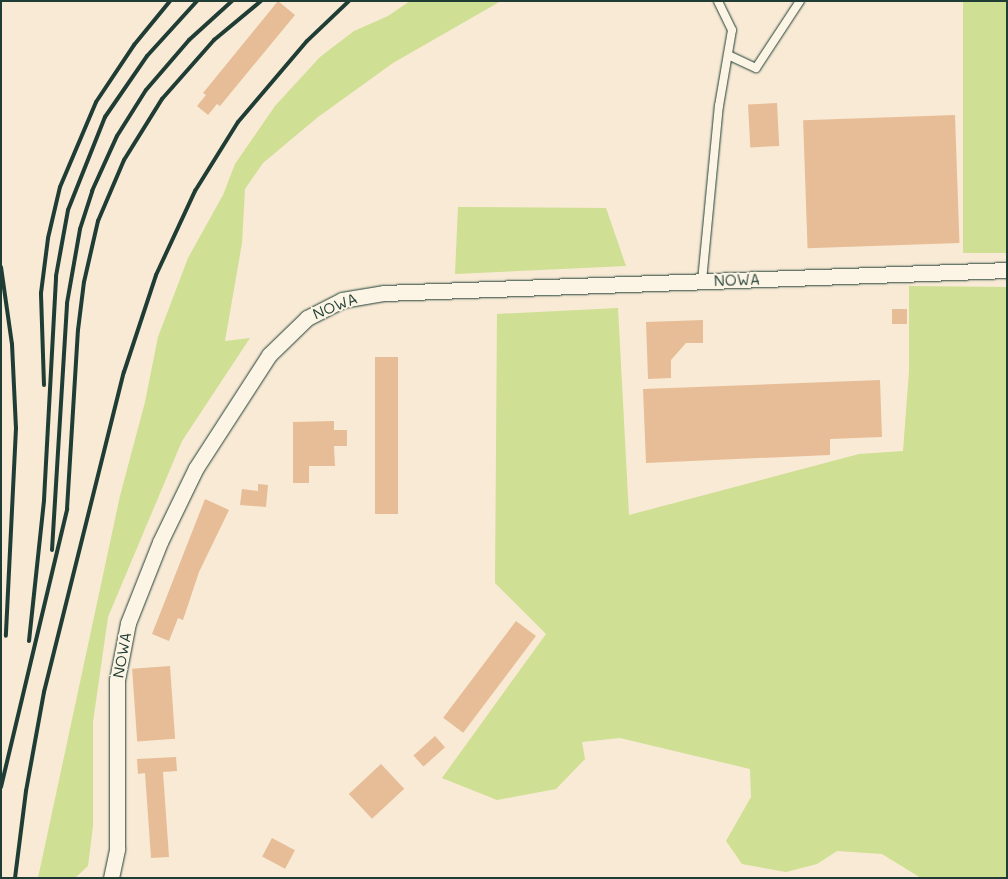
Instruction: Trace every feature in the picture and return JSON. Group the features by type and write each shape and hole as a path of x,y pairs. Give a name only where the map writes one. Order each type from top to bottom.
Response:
{"street":[{"name":"NOWA","path":"111,878 117,849 117,680 126,628 188,484 264,363 285,336 326,307 368,294 1007,270"}],"lane":[{"path":"702,282 732,30 718,1"},
{"path":"728,55 756,68 800,1"}],"green space":[{"path":"410,1 501,1 393,63 318,117 263,163 245,189 242,243 225,341 250,338 182,441 108,617 93,722 93,826 88,866 75,878 38,878 120,496 145,402 158,337 188,258 223,195 235,164 275,106 320,57 354,31 388,16"},
{"path":"963,1 1007,1 1007,253 963,253"},
{"path":"458,207 606,208 626,266 455,274"},
{"path":"909,286 1007,287 1007,878 921,878 882,854 837,851 817,864 786,872 742,864 726,841 751,797 750,769 620,738 582,742 585,759 556,789 497,800 442,778 546,634 495,583 497,314 618,308 629,515 859,454 903,451 909,371"}],"building":[{"path":"278,1 295,15 220,106 217,104 208,115 197,106 206,95 203,93"},
{"path":"777,103 779,146 750,147 748,105"},
{"path":"955,115 959,243 808,248 803,120"},
{"path":"892,309 907,309 907,324 892,324"},
{"path":"703,320 703,343 686,343 671,360 671,378 648,379 646,322"},
{"path":"375,357 398,357 398,514 375,514"},
{"path":"880,380 882,437 830,439 830,455 646,463 643,389"},
{"path":"334,421 334,430 347,430 347,446 334,446 335,466 309,466 309,483 293,483 293,422"},
{"path":"258,484 268,485 266,507 240,505 242,489 258,491"},
{"path":"205,499 229,510 199,572 183,620 178,618 169,641 152,634"},
{"path":"516,621 536,636 463,733 443,718"},
{"path":"170,666 175,739 137,741 132,669"},
{"path":"435,736 445,747 423,767 413,755"},
{"path":"176,757 177,771 163,772 169,857 151,858 145,773 138,774 137,759"},
{"path":"381,764 404,789 372,819 349,794"},
{"path":"272,838 295,850 285,869 262,857"}],"railway":[{"path":"44,385 41,293 48,238 60,187 96,102 134,45 170,1"},
{"path":"29,641 44,500 56,276 68,210 105,117 147,56 197,1"},
{"path":"52,550 67,303 80,229 92,191 117,136 146,90 189,40 232,1"},
{"path":"1,787 67,509 78,330 84,282 98,221 124,160 162,99 214,40 261,1"},
{"path":"15,878 26,791 44,692 124,372 156,275 195,191 238,122 307,41 349,1"},
{"path":"1,267 12,344 16,428 6,636"}]}
